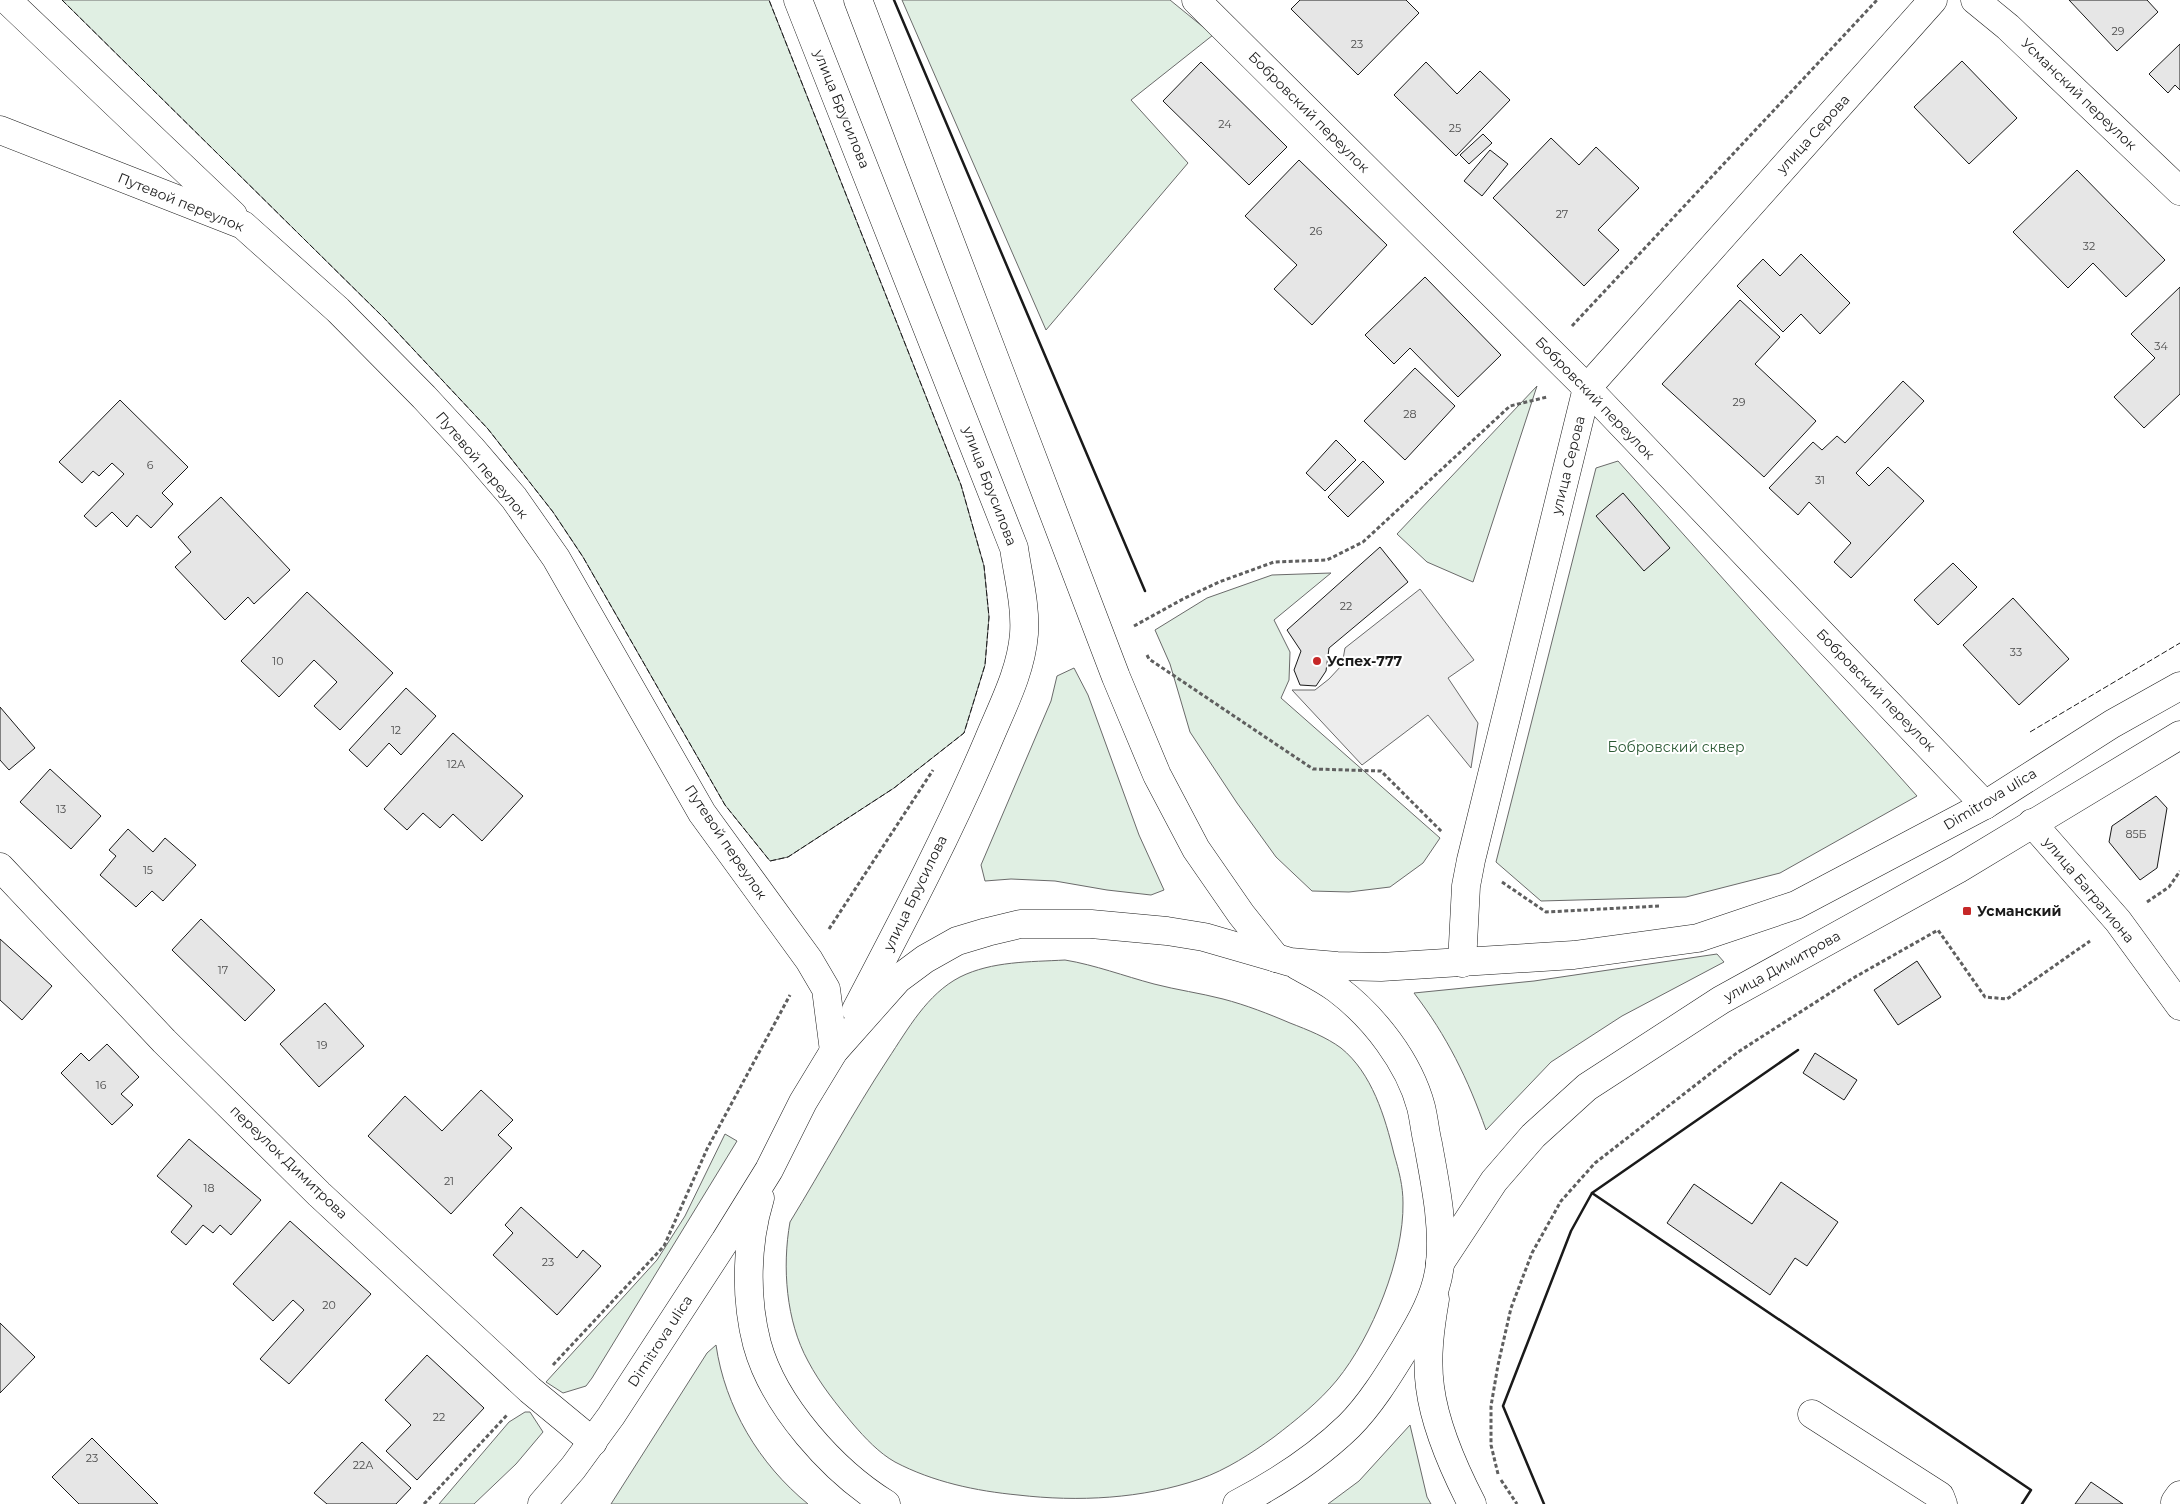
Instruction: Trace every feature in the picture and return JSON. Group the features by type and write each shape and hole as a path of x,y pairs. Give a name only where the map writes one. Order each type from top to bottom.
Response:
{"main road":[{"path":"7,0 243,225"},
{"name":"улица Брусилова","path":"798,0 1014,548 1022,595 1024,634 1017,670 968,787 911,904 834,1051"},
{"path":"858,0 1116,676 1158,775 1196,848 1241,914 1283,960"},
{"name":"Бобровский переулок","path":"1196,0 1587,388 1985,805"},
{"name":"улица Серова","path":"1462,963 1466,886 1471,860 1587,388 1933,0"},
{"name":"Усманский переулок","path":"1975,0 2008,26 2180,191"},
{"name":"Путевой переулок","path":"0,130 243,225 338,310 471,448 514,498 556,558 702,813 809,960 826,989 834,1051"},
{"name":"Dimitrova ulica","path":"1985,805 2112,724 2180,686"},
{"name":"улица Димитрова","path":"1238,1504 1285,1477 1350,1426 1391,1371 1412,1337 1422,1319 1439,1273 1494,1181 1533,1136 1587,1088 1721,1000 1958,869 2180,735"},
{"name":"улица Димитрова","path":"886,1504 862,1489 838,1467 800,1424 776,1388 758,1346 750,1311 751,1244 755,1214 769,1170 803,1102 834,1051 898,979 925,959 957,942 1011,926 1066,923 1167,930 1204,937 1283,960 1337,966 1381,967 1574,955 1698,938 1796,905 1985,805"},
{"name":"улица Багратиона","path":"2032,823 2118,921 2180,1006"},
{"name":"переулок Димитрова","path":"0,867 164,1041 305,1180 530,1390 593,1442"},
{"name":"улица Димитрова","path":"1283,960 1336,988 1357,1006 1393,1049 1409,1076 1420,1106 1436,1187 1441,1225 1439,1273"},
{"name":"Dimitrova ulica","path":"542,1504 593,1442 769,1170"},
{"path":"1439,1273 1429,1336 1430,1388 1444,1440 1472,1504"},
{"path":"1812,1414 1940,1496 1943,1504"},
{"path":"2178,1504 2175,1502 2180,1495"}],"path":[{"path":"1549,350 1877,0"},
{"path":"1133,627 1183,599 1219,582 1274,562 1326,560 1363,542 1510,406 1587,388"},
{"path":"1149,659 1313,769 1381,771 1471,860 1546,912 1663,906"},
{"path":"424,1504 664,1246 707,1149 809,960 932,770"},
{"path":"1517,1504 1498,1476 1491,1445 1490,1406 1511,1308 1532,1253 1561,1201 1595,1163 1738,1052 1855,977 1938,930 1985,997 2007,998 2169,887 2180,871"}],"green space":[{"path":"62,0 769,0 961,485 984,566 989,617 985,665 964,733 894,788 788,857 770,861 725,805 583,557 553,512 488,429 384,318"},
{"path":"902,0 1170,0 1213,35 1131,100 1188,163 1046,330"},
{"path":"1537,386 1473,582 1427,562 1397,534"},
{"name":"Бобровский сквер","path":"1618,461 1917,796 1780,873 1686,897 1541,901 1496,862 1596,468"},
{"path":"1331,573 1274,620 1290,652 1289,680 1281,698 1440,838 1423,863 1390,887 1349,892 1312,891 1276,857 1237,803 1190,732 1170,664 1155,630 1207,598 1272,575"},
{"path":"1074,668 1088,695 1139,835 1164,890 1151,895 1055,881 1011,879 985,881 981,865 1051,701 1057,676"},
{"path":"1717,954 1724,962 1622,1016 1551,1062 1486,1130 1456,1058 1437,1025 1414,993 1534,981"},
{"path":"1065,960 1154,984 1240,1004 1310,1031 1341,1048 1361,1070 1376,1096 1390,1140 1403,1197 1402,1225 1398,1248 1384,1296 1374,1320 1350,1362 1323,1396 1274,1437 1229,1466 1200,1479 1178,1486 1133,1495 1064,1498 986,1491 924,1475 895,1462 872,1445 835,1402 818,1378 808,1361 795,1329 788,1293 786,1257 790,1222 863,1099 919,1013 948,984 972,972 1011,963"},
{"path":"725,1134 737,1141 592,1378 586,1386 563,1393 546,1382 657,1260 685,1216"},
{"path":"716,1345 727,1390 747,1433 774,1471 808,1504 611,1504 707,1353"},
{"path":"525,1412 530,1412 543,1432 516,1464 474,1504 439,1504 509,1422"},
{"path":"1410,1425 1427,1497 1431,1504 1328,1504 1359,1481"}],"shaded area":[{"path":"1420,589 1474,660 1448,678 1478,723 1471,768 1428,715 1362,765 1292,690 1315,690 1329,679 1342,665 1345,648"}],"building":[{"path":"1300,0 1406,0 1419,13 1358,75 1291,9"},
{"path":"2069,0 2147,0 2158,12 2117,51"},
{"path":"2180,44 2180,90 2175,85 2168,93 2149,74"},
{"path":"1962,61 2017,118 1969,164 1914,107"},
{"path":"1201,62 1287,147 1249,185 1163,101"},
{"path":"1426,62 1457,94 1480,71 1510,100 1456,156 1394,95"},
{"path":"1483,134 1492,143 1469,164 1460,155"},
{"path":"1551,138 1579,165 1596,147 1639,188 1598,230 1619,250 1584,286 1493,198"},
{"path":"1490,150 1508,164 1482,196 1464,181"},
{"path":"1299,160 1387,245 1312,325 1274,289 1297,265 1245,216"},
{"path":"2077,170 2165,260 2126,297 2093,263 2068,288 2013,232"},
{"path":"1801,254 1850,303 1820,334 1801,314 1783,332 1737,286 1763,259 1780,276"},
{"path":"1425,277 1501,355 1458,397 1410,348 1394,364 1365,335"},
{"path":"2180,287 2180,394 2144,428 2114,397 2155,358 2131,334"},
{"path":"1740,300 1780,337 1755,364 1816,421 1764,477 1662,384"},
{"path":"1415,368 1455,406 1405,460 1364,421"},
{"path":"1903,381 1924,401 1856,473 1869,486 1888,467 1924,501 1851,578 1834,562 1851,543 1809,502 1798,515 1769,488 1813,442 1822,450 1837,436 1845,443"},
{"path":"120,400 188,467 162,493 173,504 151,528 137,515 127,527 112,512 96,527 84,516 124,474 112,463 99,476 93,471 82,483 59,462"},
{"path":"1336,440 1356,460 1325,491 1306,473"},
{"path":"1363,461 1384,482 1348,517 1328,497"},
{"path":"1623,493 1670,548 1644,571 1596,516"},
{"path":"221,497 290,570 254,604 248,597 225,620 175,567 191,552 178,537"},
{"path":"1380,547 1408,582 1329,648 1326,671 1316,686 1300,685 1294,670 1301,651 1287,630"},
{"path":"1953,563 1977,587 1938,625 1914,600"},
{"path":"307,592 393,673 340,730 314,706 337,682 314,660 279,697 241,661"},
{"path":"2013,598 2069,659 2019,705 1963,645"},
{"path":"406,688 436,716 401,755 389,743 367,767 349,750"},
{"path":"0,707 35,748 9,770 0,760"},
{"path":"453,733 523,796 482,841 453,814 440,828 423,813 407,830 384,809"},
{"path":"50,769 101,816 71,849 20,802"},
{"path":"2156,796 2167,808 2157,868 2140,880 2109,842 2112,826"},
{"path":"128,829 153,852 165,838 196,865 163,901 152,891 136,907 100,875 116,856 109,850"},
{"path":"201,919 275,990 245,1021 172,950"},
{"path":"0,939 52,986 22,1020 0,1000"},
{"path":"1917,961 1941,997 1898,1025 1874,990"},
{"path":"325,1003 364,1046 319,1087 280,1044"},
{"path":"107,1044 139,1077 121,1094 133,1105 112,1125 61,1073 81,1053 89,1061"},
{"path":"1815,1053 1857,1080 1844,1100 1803,1073"},
{"path":"481,1090 513,1120 498,1135 512,1148 451,1214 368,1136 405,1096 442,1131"},
{"path":"189,1139 261,1200 231,1235 220,1225 213,1233 203,1225 186,1245 171,1232 192,1206 157,1176"},
{"path":"1781,1182 1838,1222 1807,1266 1795,1258 1770,1295 1667,1223 1694,1184 1752,1224"},
{"path":"521,1207 577,1258 583,1250 601,1266 557,1315 493,1255 513,1233 505,1225"},
{"path":"290,1221 371,1294 289,1384 260,1359 304,1310 293,1300 273,1321 233,1284"},
{"path":"0,1323 35,1357 0,1393"},
{"path":"427,1355 484,1408 417,1480 386,1451 411,1425 385,1400"},
{"path":"92,1438 158,1504 79,1504 52,1477"},
{"path":"362,1442 411,1488 396,1504 327,1504 314,1493"},
{"path":"2091,1482 2123,1504 2075,1504"}],"fence":[{"path":"62,0 384,318 488,429 553,512 583,557 725,805 770,861 788,857 894,788 964,733 985,665 989,617 984,566 961,485 769,0"},
{"path":"2030,732 2180,643"}],"wall":[{"path":"894,0 1145,591"},
{"path":"1544,1504 1503,1406 1571,1231 1592,1193 1798,1050"},
{"path":"1592,1193 2031,1490 2022,1504"}],"place":[{"name":"Успех-777","path":"1317,661"},
{"name":"Усманский","path":"1967,911"}]}
